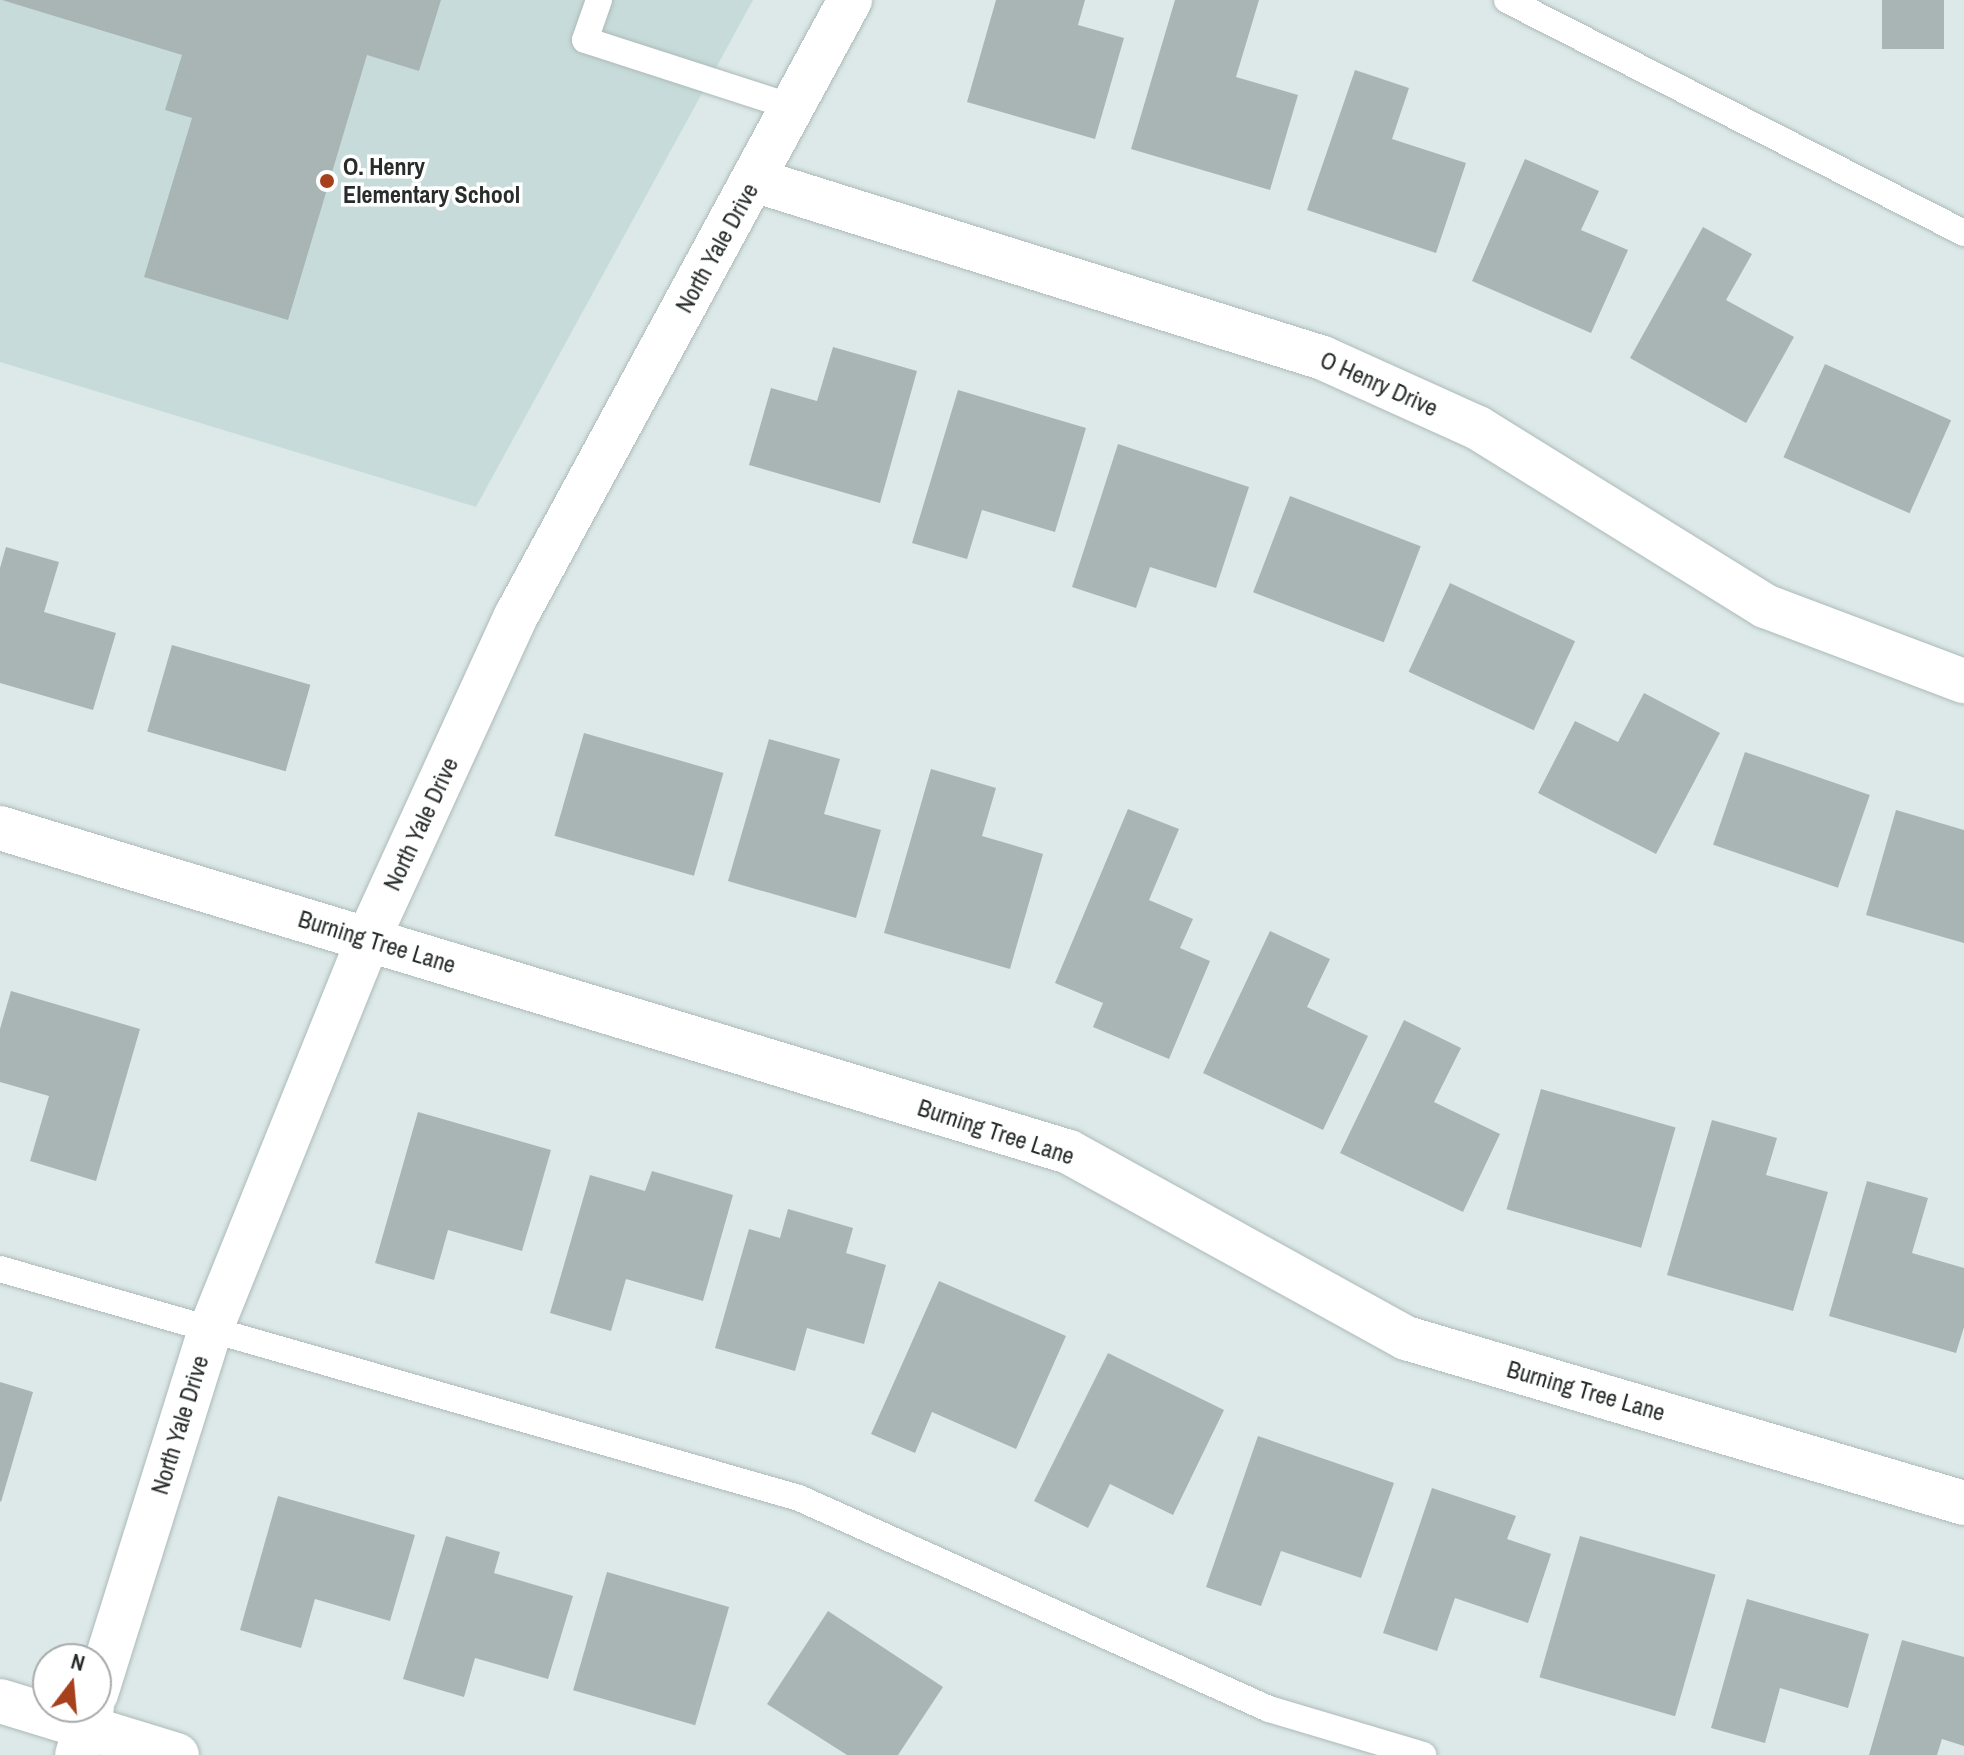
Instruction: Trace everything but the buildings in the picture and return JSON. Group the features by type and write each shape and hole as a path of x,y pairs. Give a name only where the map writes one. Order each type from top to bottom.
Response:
{"street":[{"name":"North Yale Drive","path":"112,1644 210,1331 368,939 516,616 850,0"},
{"name":"O Henry Drive","path":"754,180 1323,358 1478,428 1765,606 1964,681"},
{"name":"Burning Tree Lane","path":"0,828 1069,1152 1406,1338 1964,1503"},
{"path":"0,1701 32,1708"},
{"path":"93,1723 177,1755"}],"lane":[{"path":"599,0 585,40 793,107"},
{"path":"1507,0 1964,233"},
{"path":"0,1269 799,1498 1269,1709 1423,1755"}],"shaded area":[{"name":"O. Henry Elementary School","path":"0,0 753,0 476,507 0,362"}],"place":[{"name":"O. Henry Elementary School","path":"327,181"}]}
